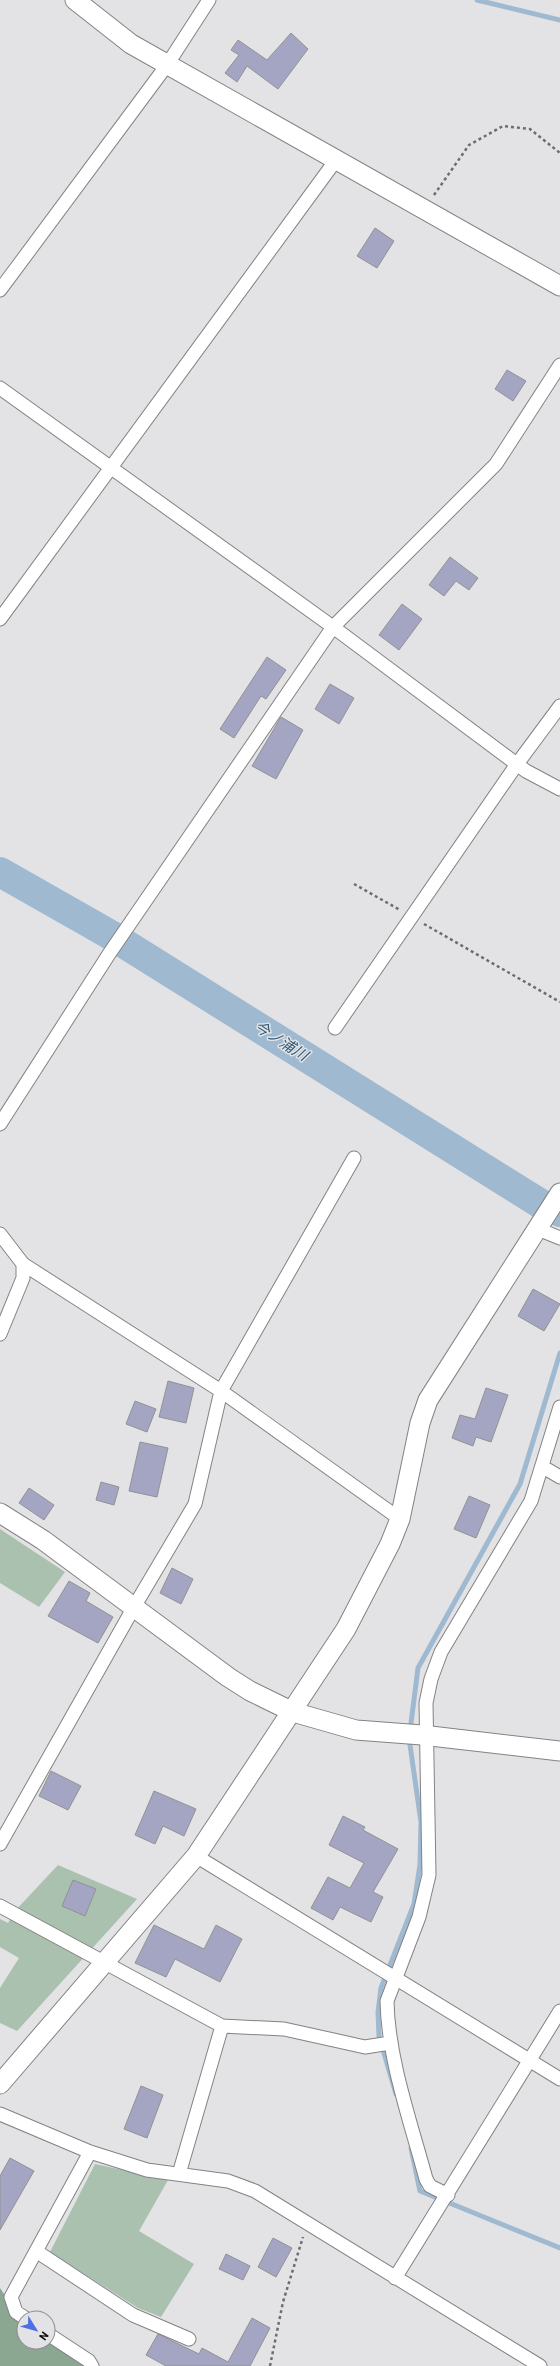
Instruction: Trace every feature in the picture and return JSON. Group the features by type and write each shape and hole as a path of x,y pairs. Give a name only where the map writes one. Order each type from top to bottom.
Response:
{"street":[{"path":"75,0 131,44 560,286"},
{"path":"0,290 167,65 209,0"},
{"path":"0,619 109,468 336,160"},
{"path":"0,1124 109,954 333,627 496,464 560,365"},
{"path":"0,388 109,468 333,627 517,764 560,789"},
{"path":"335,1028 517,764 560,706"},
{"path":"0,1844 134,1607 195,1504 221,1391 354,1158"},
{"path":"0,2084 196,1856 293,1712 346,1629 390,1544 400,1518 420,1424 428,1400 560,1193"},
{"path":"538,1229 560,1238"},
{"path":"0,1234 23,1264 221,1391 400,1518"},
{"path":"0,1334 23,1278 23,1264"},
{"path":"448,2194 430,2186 426,2179 390,2043 387,2001 419,1917 429,1875 428,1736 426,1703 431,1680 441,1652 531,1501 543,1467 560,1407"},
{"path":"543,1467 560,1477"},
{"path":"0,1512 43,1540 228,1677 250,1691 293,1712 356,1730 428,1736 560,1751"},
{"path":"196,1856 530,2059 560,2079"},
{"path":"0,1906 222,2026 284,2029 365,2047 390,2043"},
{"path":"395,2278 560,2011"},
{"path":"179,2174 222,2026"},
{"path":"0,2114 90,2152 147,2170 228,2182 255,2191 540,2366"},
{"path":"16,2312 11,2297 90,2152"},
{"path":"36,2251 133,2315 189,2339"},
{"path":"56,2339 89,2361 92,2366"}],"path":[{"path":"424,208 469,145 503,126 530,129 560,153"},
{"path":"354,884 560,1002"},
{"path":"270,2366 283,2302 308,2223"}],"green space":[{"path":"0,1529 65,1572 39,1607 0,1583"},
{"path":"58,1865 137,1899 17,2031 0,2023 0,1988 19,1958 0,1947 0,1919 8,1923 15,1911"},
{"path":"95,2164 168,2180 139,2231 194,2264 161,2317 138,2308 50,2252"},
{"path":"0,2288 16,2312 16,2350 56,2350 56,2340 92,2366 0,2366"}],"building":[{"path":"291,33 308,49 278,89 247,66 237,82 225,73 239,55 231,50 238,40 267,60"},
{"path":"375,228 394,241 377,268 357,256"},
{"path":"507,370 526,381 513,401 495,389"},
{"path":"450,557 478,578 469,590 456,581 444,596 429,585"},
{"path":"402,604 422,619 399,650 379,635"},
{"path":"267,657 286,670 266,699 261,696 234,738 220,729"},
{"path":"330,684 354,698 339,724 315,709"},
{"path":"281,717 303,730 276,779 252,766"},
{"path":"533,1289 560,1304 544,1331 518,1316"},
{"path":"168,1381 194,1388 186,1423 159,1417"},
{"path":"486,1388 508,1395 491,1442 476,1437 473,1446 452,1438 460,1415 475,1419"},
{"path":"135,1401 156,1409 147,1432 126,1424"},
{"path":"140,1442 168,1448 157,1497 129,1491"},
{"path":"101,1482 119,1487 114,1505 96,1500"},
{"path":"29,1488 54,1505 44,1520 19,1503"},
{"path":"469,1496 490,1505 476,1538 454,1529"},
{"path":"172,1568 193,1579 181,1604 160,1593"},
{"path":"69,1581 90,1593 86,1601 113,1617 98,1643 48,1616"},
{"path":"51,1771 81,1786 68,1810 39,1796"},
{"path":"154,1791 196,1809 184,1836 163,1826 155,1844 135,1835"},
{"path":"343,1816 365,1827 363,1830 398,1849 373,1892 383,1897 371,1922 340,1907 333,1920 311,1908 328,1877 350,1888 364,1863 329,1845"},
{"path":"73,1880 96,1889 85,1916 62,1906"},
{"path":"154,1925 204,1949 216,1925 242,1939 220,1982 175,1959 166,1977 135,1963"},
{"path":"141,2086 163,2095 147,2138 124,2129"},
{"path":"10,2158 34,2171 0,2230 0,2176"},
{"path":"273,2238 292,2248 276,2277 258,2267"},
{"path":"226,2254 250,2266 243,2280 219,2269"},
{"path":"252,2318 270,2328 250,2366 166,2366 146,2355 158,2334 199,2354 202,2348 228,2362"}],"waterway":[{"path":"477,0 560,20"},
{"name":"今ノ浦川","path":"0,872 109,934 541,1204 560,1212"},
{"path":"410,1731 418,1668 520,1484 560,1353"},
{"path":"396,2094 379,2036 378,2012 381,1988 414,1904 420,1865 421,1822 409,1738"},
{"path":"411,2148 420,2191 560,2248"}]}
